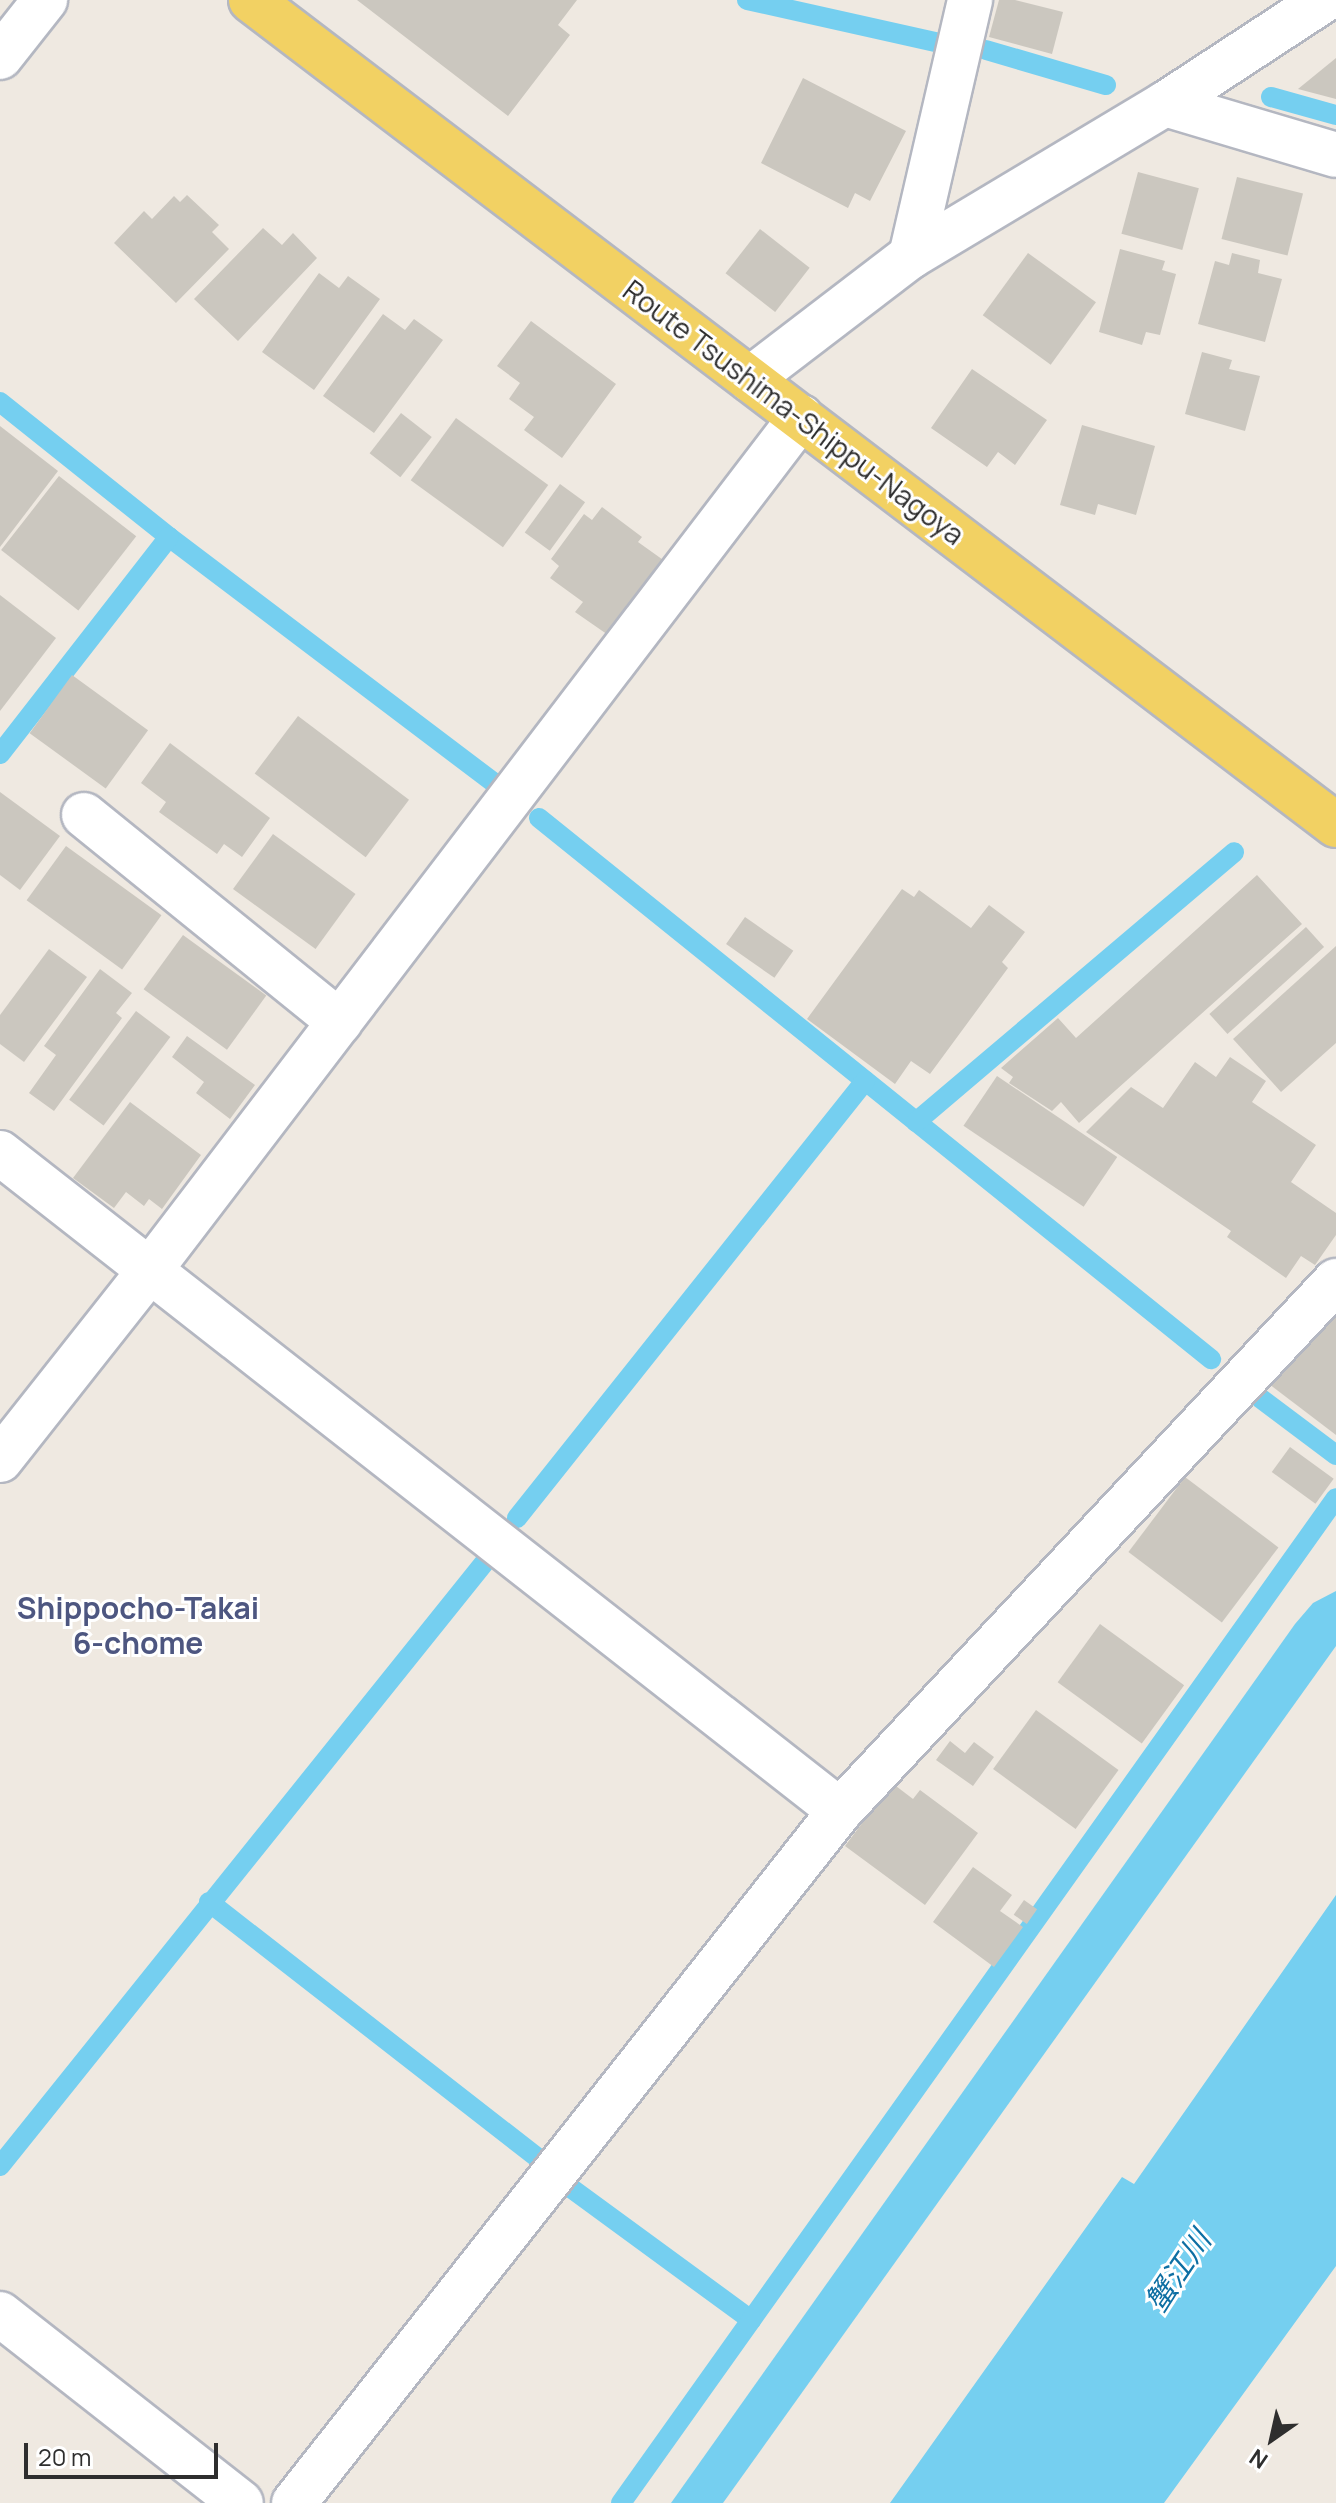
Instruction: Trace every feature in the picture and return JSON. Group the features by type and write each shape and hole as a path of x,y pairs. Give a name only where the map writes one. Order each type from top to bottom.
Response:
{"main road":[{"name":"Route Tsushima-Shippu-Nagoya","path":"251,0 1336,825"}],"street":[{"path":"0,57 45,0"},
{"path":"911,256 970,0"},
{"path":"750,379 911,256 1165,104 1324,0"},
{"path":"1165,104 1336,155"},
{"path":"0,1460 150,1270 801,417"},
{"path":"84,815 340,1022"},
{"path":"0,1153 840,1811"},
{"path":"294,2503 840,1811 1336,1281"},
{"path":"0,2314 241,2503"}],"water":[{"path":"1336,1591 1336,1646 723,2503 671,2503 1295,1624 1313,1603"},
{"name":"蟹江川","path":"1336,1895 1336,2266 1164,2503 890,2503 1122,2177 1134,2184"}],"building":[{"path":"357,0 577,0 558,25 570,35 508,116"},
{"path":"999,0 1015,0 1063,12 1052,54 989,37"},
{"path":"1336,58 1336,99 1298,89"},
{"path":"803,78 906,131 870,201 855,193 848,208 761,163"},
{"path":"1138,172 1199,188 1182,250 1121,234"},
{"path":"1237,177 1303,193 1287,256 1222,239"},
{"path":"187,195 219,225 212,232 229,249 176,303 114,243 144,211 152,219 174,196 180,202"},
{"path":"263,228 282,245 293,233 317,258 238,341 194,299"},
{"path":"760,229 810,268 775,312 726,273"},
{"path":"1120,249 1165,261 1162,270 1176,274 1160,335 1146,332 1142,345 1099,332"},
{"path":"1028,253 1096,302 1051,365 983,315"},
{"path":"1232,253 1260,260 1258,273 1282,279 1265,342 1198,324 1215,261 1229,265"},
{"path":"319,273 339,288 348,276 380,299 314,390 262,352"},
{"path":"383,314 405,330 414,319 443,340 374,433 323,396"},
{"path":"531,321 616,384 562,458 524,430 534,417 509,399 520,383 497,366"},
{"path":"1202,352 1232,360 1229,369 1260,376 1245,431 1185,414"},
{"path":"972,369 1047,420 1015,465 998,452 987,467 931,428"},
{"path":"401,413 432,437 400,477 370,453"},
{"path":"456,418 548,485 503,547 411,480"},
{"path":"1082,425 1155,446 1136,515 1098,504 1095,515 1060,505"},
{"path":"0,426 58,471 0,547"},
{"path":"59,476 136,536 78,610 1,550"},
{"path":"560,484 585,502 550,551 525,533"},
{"path":"602,507 642,537 638,542 666,562 611,637 575,612 583,602 550,578 559,566 551,559 584,514 592,520"},
{"path":"0,595 56,638 0,711"},
{"path":"72,675 148,730 106,789 30,733"},
{"path":"298,716 409,800 366,857 255,774"},
{"path":"170,743 270,818 242,857 224,844 217,854 159,812 166,802 141,783"},
{"path":"0,792 60,836 20,890 0,875"},
{"path":"273,834 356,894 316,949 233,889"},
{"path":"66,846 161,915 122,970 27,900"},
{"path":"1257,875 1302,924 1079,1123 1061,1102 1052,1111 1009,1083 1013,1077 1001,1068 1058,1018 1076,1038"},
{"path":"902,889 914,897 919,890 971,928 989,905 1025,932 1002,962 1008,968 930,1074 911,1061 895,1084 807,1019"},
{"path":"745,917 793,951 774,978 726,944"},
{"path":"1306,927 1324,947 1227,1034 1209,1014"},
{"path":"183,935 266,996 227,1050 144,989"},
{"path":"1336,946 1336,1043 1281,1092 1233,1039"},
{"path":"49,949 87,977 24,1062 0,1044 0,1015"},
{"path":"100,969 132,993 116,1013 122,1018 54,1111 29,1093 56,1055 44,1046"},
{"path":"136,1011 170,1037 104,1126 69,1100"},
{"path":"187,1036 255,1085 230,1119 196,1093 204,1082 172,1057"},
{"path":"1230,1057 1266,1081 1252,1102 1316,1145 1291,1182 1336,1213 1336,1235 1315,1265 1301,1256 1286,1278 1227,1237 1231,1231 1086,1132 1131,1087 1163,1108 1195,1062 1216,1077"},
{"path":"997,1076 1117,1157 1084,1207 963,1126"},
{"path":"130,1102 201,1155 162,1209 149,1199 144,1206 126,1192 114,1208 73,1178"},
{"path":"1336,1316 1336,1435 1269,1384"},
{"path":"1290,1447 1334,1479 1315,1504 1272,1472"},
{"path":"1185,1477 1278,1547 1222,1622 1128,1552"},
{"path":"1100,1624 1184,1685 1142,1743 1058,1682"},
{"path":"1036,1710 1119,1770 1076,1829 993,1769"},
{"path":"950,1741 965,1753 974,1742 994,1757 973,1786 936,1760"},
{"path":"892,1783 913,1799 920,1790 978,1833 925,1905 845,1846"},
{"path":"973,1867 1012,1895 1000,1911 1023,1927 994,1967 933,1922"},
{"path":"1024,1900 1037,1909 1027,1924 1014,1915"}],"waterway":[{"path":"747,0 944,44"},
{"path":"986,50 1106,85"},
{"path":"1271,97 1336,115"},
{"path":"0,402 169,537 496,784"},
{"path":"0,754 169,537"},
{"path":"539,818 1211,1359"},
{"path":"916,1122 1234,852"},
{"path":"517,1518 865,1081"},
{"path":"1260,1398 1336,1455"},
{"path":"621,2503 1336,1498"},
{"path":"0,2166 484,1563"},
{"path":"209,1902 538,2158"},
{"path":"564,2183 751,2320"}],"district":[{"name":"Shippocho-Takai 6-chome","path":"138,1625"}]}
